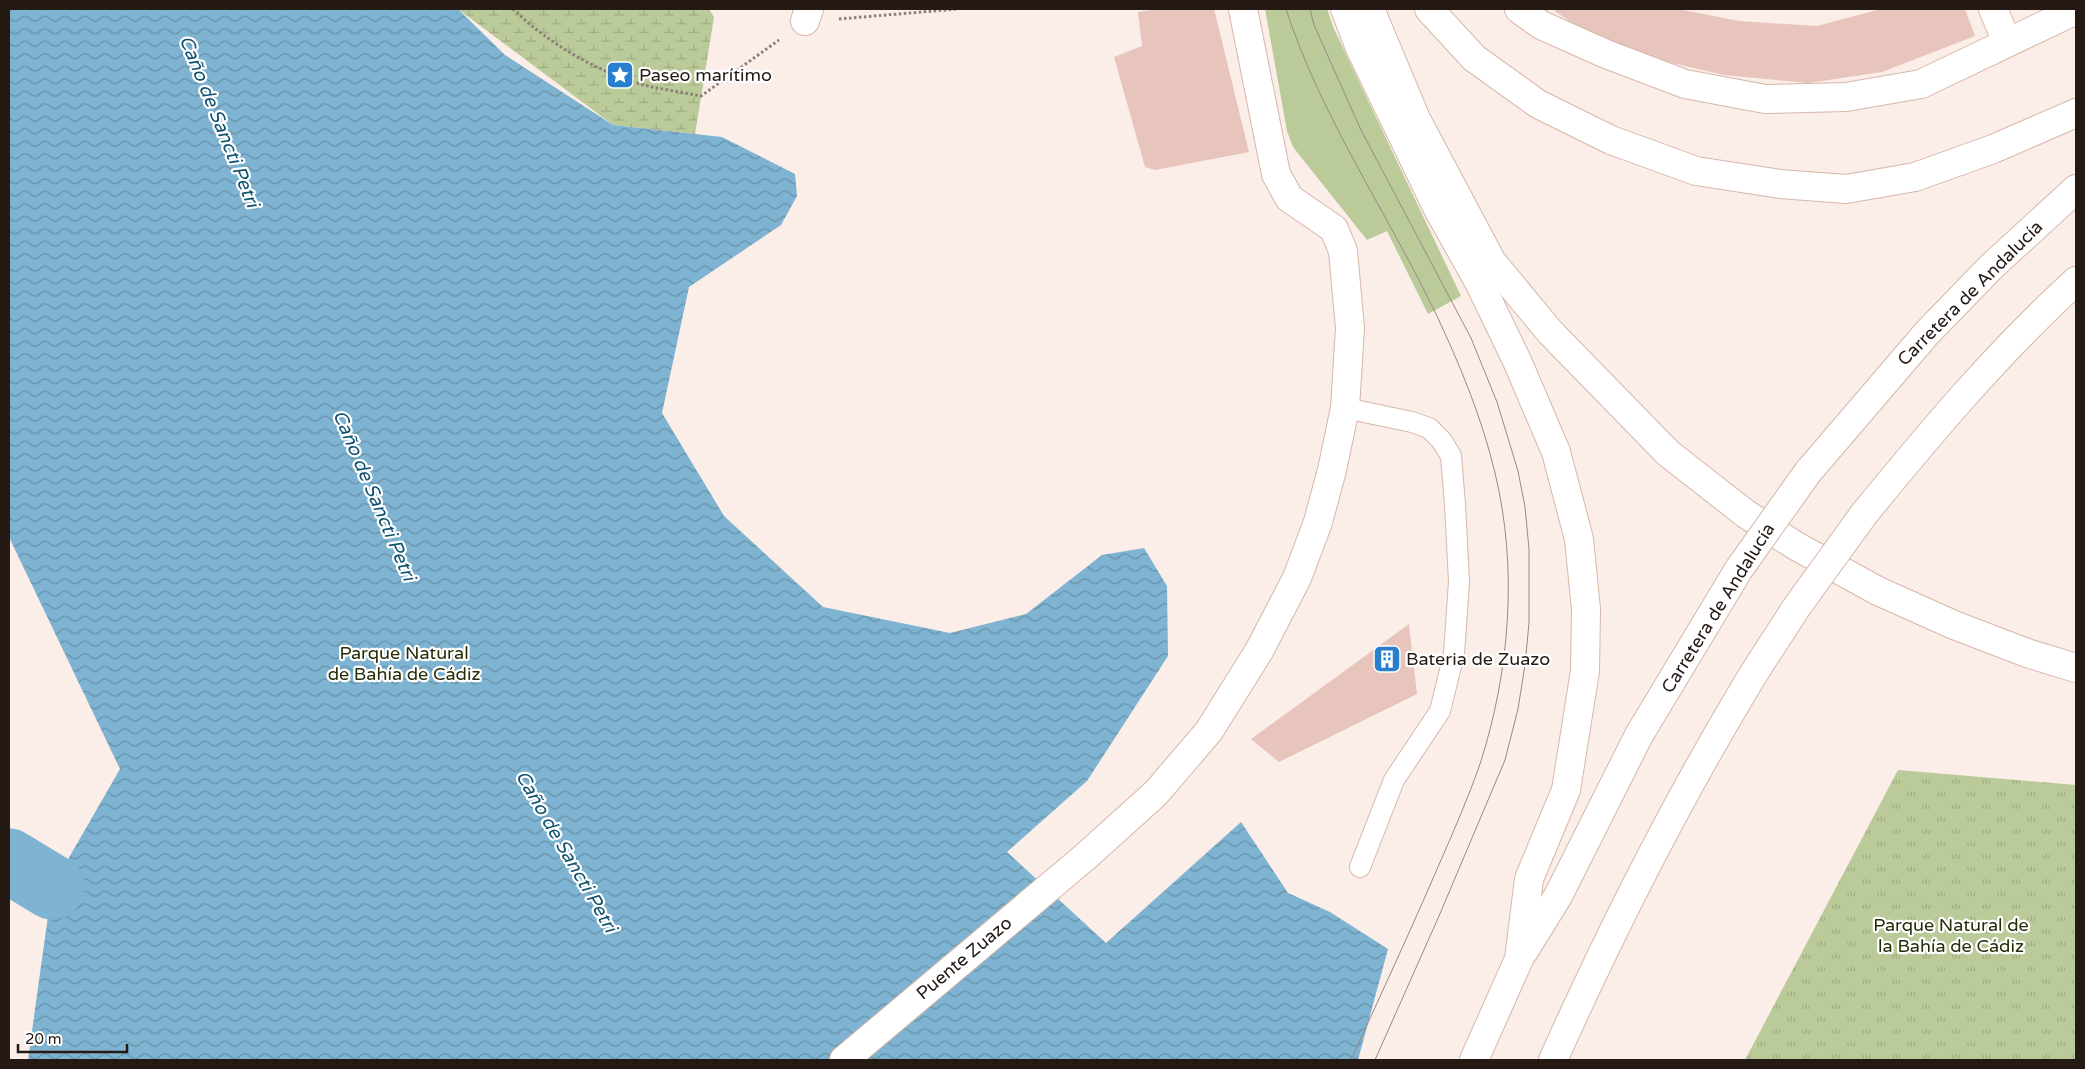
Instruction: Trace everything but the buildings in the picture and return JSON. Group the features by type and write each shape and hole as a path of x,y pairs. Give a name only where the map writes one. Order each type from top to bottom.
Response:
{"main road":[{"name":"Puente Zuazo","path":"844,1060 1085,857 1156,793 1209,731 1259,651 1297,578 1318,522 1332,470 1345,408 1350,328 1343,251 1334,229 1289,198 1276,174 1243,9"},
{"path":"1345,9 1360,48 1434,201 1479,282 1518,363 1556,452 1579,539 1586,609 1585,671 1566,790 1529,879 1520,959 1474,1060"},
{"path":"1370,9 1416,119 1492,262 1550,332 1668,453 1746,514 1796,546 1878,591 1954,625 2076,668"},
{"path":"1429,9 1474,58 1538,104 1611,140 1696,171 1780,184 1846,189 1916,177 1993,149 2076,113"},
{"path":"1519,9 1541,25 1606,54 1685,84 1765,99 1846,97 1921,84 2076,10"},
{"path":"1993,9 2007,42"},
{"name":"Carretera de Andalucía","path":"1520,959 1558,896 1639,735 1738,569 1808,472 1926,333 1991,267 2076,189"},
{"path":"1553,1060 1589,981 1642,875 1702,763 1746,687 1796,608 1864,514 1975,382 2040,313 2076,281"}],"lane":[{"path":"1345,408 1412,422 1429,428 1442,441 1451,456 1458,582 1454,654 1440,711 1394,780 1360,867"}],"path":[{"path":"513,9 560,47 608,71 651,86 701,96 807,15 938,12 958,9"}],"green space":[{"name":"Paseo marítimo","path":"458,9 709,9 714,17 695,134 613,125"},
{"path":"1265,9 1327,9 1334,29 1461,296 1428,314 1387,231 1367,240 1293,147 1287,131"},
{"name":"Parque Natural de la Bahía de Cádiz","path":"1898,770 2076,785 2076,1060 1745,1060"}],"water":[{"name":"Parque Natural de Bahía de Cádiz","path":"9,9 458,9 505,55 613,125 722,137 795,174 797,196 781,225 689,287 662,413 724,516 823,607 950,633 1026,614 1102,555 1144,548 1167,586 1168,656 1087,781 1007,852 1106,943 1241,822 1288,893 1330,912 1388,949 1358,1060 28,1060 52,887 120,769 9,537"}],"waterway":[{"path":"9,861 52,887"}],"tram line":[{"path":"1286,9 1300,49 1317,88 1417,276 1462,372 1490,452 1502,509 1507,545 1508,582 1504,656 1498,693 1480,764 1462,812 1351,1060"},
{"path":"1310,9 1314,25 1361,130 1471,338 1497,402 1518,471 1525,507 1529,549 1529,623 1525,665 1518,709 1505,760 1375,1060"}],"place":[{"name":"Paseo marítimo","path":"620,75"},
{"name":"Bateria de Zuazo","path":"1387,659"}],"water label":[{"name":"Caño de Sancti Petri","path":"220,121"},
{"name":"Caño de Sancti Petri","path":"375,495"},
{"name":"Caño de Sancti Petri","path":"567,851"}]}
